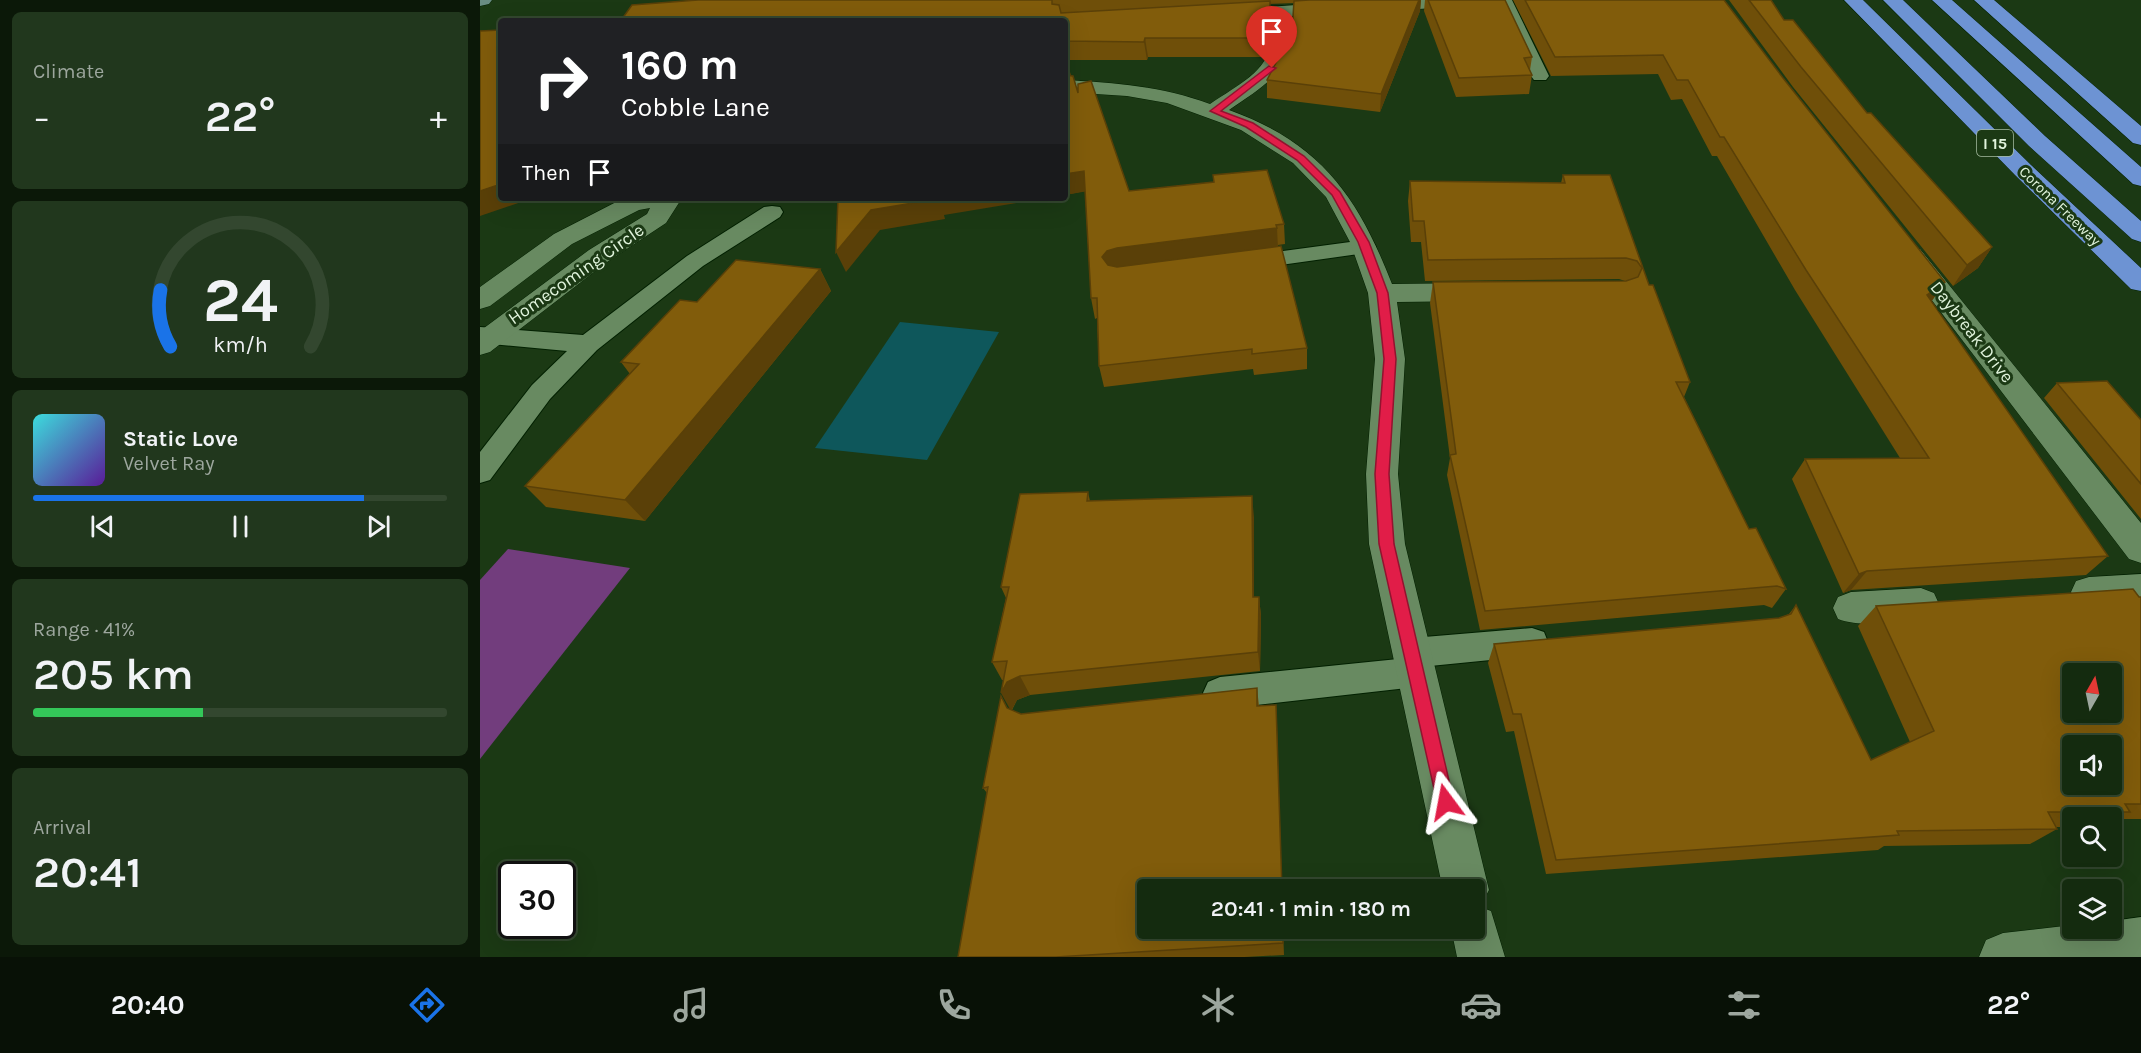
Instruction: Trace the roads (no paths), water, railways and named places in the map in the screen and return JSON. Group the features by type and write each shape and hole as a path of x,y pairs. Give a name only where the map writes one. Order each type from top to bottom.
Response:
{"highway":[{"name":"Corona Freeway","path":"1853,0 2023,170 2141,283"},
{"path":"1892,0 2037,141 2141,234"},
{"path":"1941,0 2141,179"},
{"path":"1983,0 2141,138"}],"street":[{"path":"1202,15 1472,0"},
{"path":"1214,111 1272,68 1280,57 1285,32 1282,11"},
{"path":"1068,86 1127,90 1171,98 1249,125 1301,158 1336,194 1365,248 1383,293 1390,359 1382,474 1387,544 1463,879"},
{"name":"Homecoming Circle","path":"480,300 563,240 633,203 650,201"},
{"name":"Homecoming Circle","path":"483,338 598,256 657,218 667,201"},
{"name":"Daybreak Drive","path":"1894,232 2141,549"},
{"path":"1383,293 1501,291"},
{"path":"2060,594 2141,589"},
{"path":"1851,608 1956,601"},
{"path":"1477,939 1481,957"},
{"path":"2003,957 2141,941"}],"lane":[{"path":"1504,0 1540,76"},
{"path":"480,472 541,392 588,344 695,261 772,212"},
{"path":"1226,265 1365,248"},
{"path":"483,338 588,344"},
{"path":"1194,696 1564,639"}],"water":[{"path":"900,322 999,332 927,460 815,448"}]}
